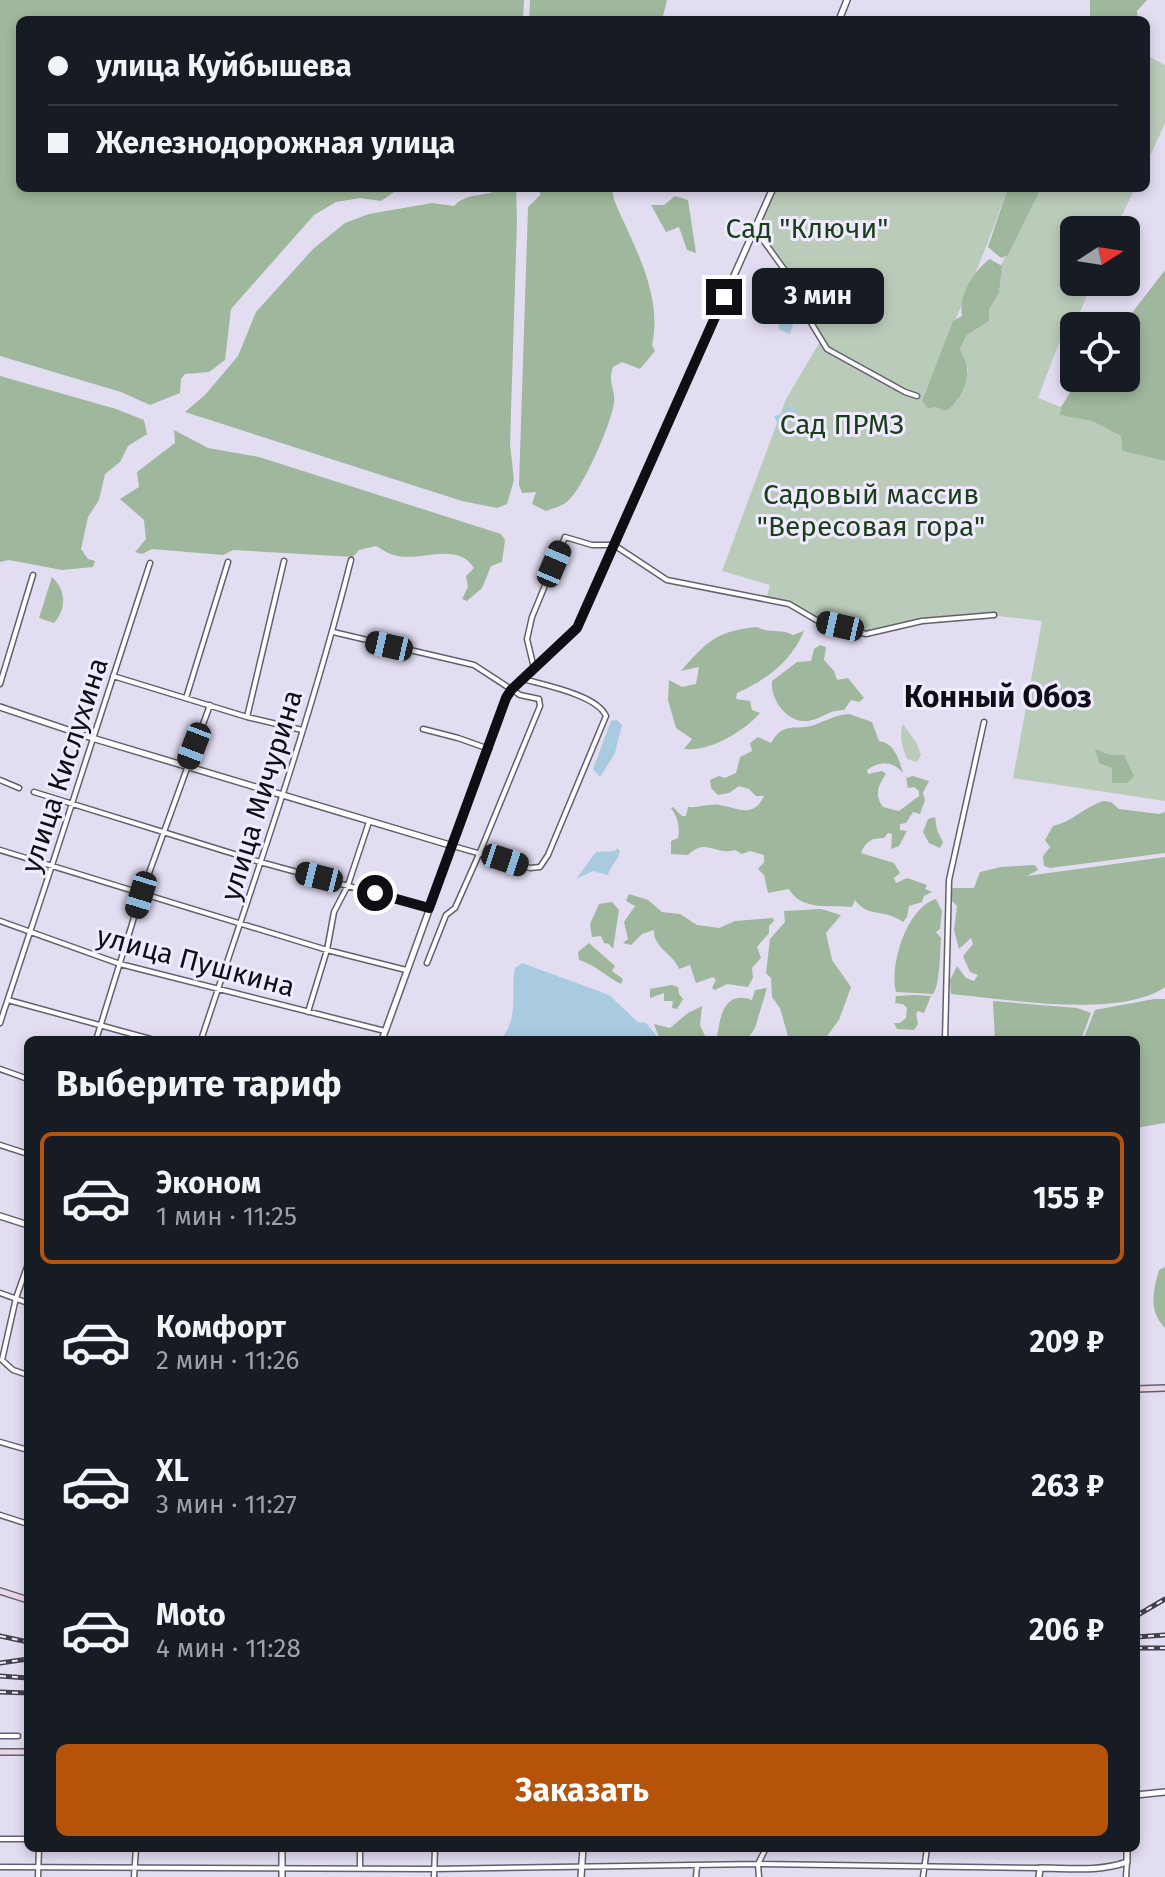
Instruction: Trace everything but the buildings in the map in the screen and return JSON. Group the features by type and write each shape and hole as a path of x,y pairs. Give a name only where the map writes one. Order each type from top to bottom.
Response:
{"main road":[{"path":"1140,1389 1165,1388"},
{"path":"0,1591 24,1599"},
{"path":"0,1752 24,1752"}],"street":[{"path":"383,1036 511,690 577,628 771,192"},
{"path":"755,229 794,283 810,321 827,349 917,396"},
{"path":"534,668 527,639 532,617 565,537 592,545 614,545 667,580 789,604 818,621 866,634 922,621 994,615"},
{"name":"улица Мичурина","path":"202,1036 333,632 351,560"},
{"path":"247,717 284,561"},
{"path":"186,698 228,562"},
{"name":"улица Кислухина","path":"0,1023 150,563"},
{"path":"0,684 33,575"},
{"path":"333,632 474,665 520,695 539,699 540,706 480,852 455,908 446,915 427,963"},
{"path":"113,676 247,717 302,730"},
{"path":"0,707 92,738 530,868 540,867 548,855 606,716 604,710 589,701 523,679"},
{"path":"98,1036 141,895 210,705"},
{"path":"945,1036 949,880 984,722"},
{"path":"423,729 489,749"},
{"path":"0,780 19,788"},
{"path":"34,792 260,862 429,908"},
{"path":"308,1012 327,950 334,912 348,885 370,819"},
{"path":"0,850 327,950 406,970"},
{"name":"улица Пушкина","path":"0,921 120,964 385,1031"},
{"path":"8,1000 138,1036"},
{"path":"0,1069 24,1078"},
{"path":"0,1145 24,1153"},
{"path":"0,1216 24,1224"},
{"path":"24,1275 2,1360 13,1370 24,1374"},
{"path":"0,1293 24,1301"},
{"path":"0,1442 24,1449"},
{"path":"0,1515 24,1523"},
{"path":"0,1736 18,1736"},
{"path":"1140,1795 1165,1792"},
{"path":"0,1839 24,1839"},
{"path":"38,1877 39,1852"},
{"path":"134,1877 136,1852"},
{"path":"282,1852 282,1877"},
{"path":"360,1852 360,1868"},
{"path":"434,1877 435,1852"},
{"path":"581,1877 583,1852"},
{"path":"759,1877 758,1864 764,1852"},
{"path":"923,1877 927,1852"},
{"path":"1126,1877 1127,1852"},
{"path":"0,1867 434,1869 758,1864 1040,1868 1109,1867 1127,1862"},
{"path":"696,1877 697,1866"},
{"path":"1039,1877 1040,1868"}],"green space":[{"path":"0,0 524,0 523,16 16,16 16,192 394,192 381,201 360,198 336,202 314,215 231,309 225,360 209,372 185,374 181,379 180,393 150,405 121,392 0,356"},
{"path":"530,0 667,0 663,16 529,16"},
{"path":"1090,0 1147,0 1137,11 1138,16 1090,16"},
{"path":"1150,57 1165,65 1165,123 1150,156"},
{"path":"516,192 510,444 514,480 507,504 497,508 462,501 185,412 205,395 238,356 256,312 313,249 345,223 369,214 432,203 454,206 465,198"},
{"path":"540,192 613,192 650,289 654,307 652,345 655,351 640,369 622,362 613,367 614,403 596,454 569,500 546,511 532,504 536,492 522,493 519,485 528,207"},
{"name":"Садовый массив \"Вересовая гора\"","path":"775,192 1006,192 922,401 957,401 968,370 960,350 967,335 989,321 989,310 999,293 1001,265 1039,192 1133,192 1122,216 1060,216 1060,296 1086,296 1080,312 1060,312 1060,342 1038,398 1061,407 1061,415 1092,421 1121,436 1122,451 1165,461 1165,801 1013,778 1042,621 979,614 915,620 865,631 819,619 791,602 767,596 770,585 722,571 786,399 821,340 759,228"},
{"path":"1007,192 1039,192 1008,255 1001,258 988,247"},
{"path":"675,196 688,200 696,253 687,250 679,227 666,232 651,205 664,205"},
{"path":"990,259 1002,266 999,293 989,310 989,321 967,335 960,349 967,367 964,387 954,404 945,411 928,408 922,401 953,321 962,316 965,292 973,277"},
{"path":"1165,270 1165,461 1122,451 1121,436 1092,421 1060,415 1070,392 1140,392 1140,312 1133,312"},
{"path":"0,376 144,420 147,434 128,446 120,462 105,474 99,500 88,517 81,549 88,559 95,561 93,567 62,570 9,560 0,562"},
{"path":"174,430 208,448 259,457 501,534 505,540 502,562 491,566 482,588 467,601 462,599 468,587 466,576 474,568 458,555 404,557 376,546 359,550 353,557 233,550 223,555 152,549 142,554 135,552 146,539 144,520 120,499 139,487 137,472 175,443"},
{"path":"52,577 63,599 54,623 39,618"},
{"path":"757,627 793,635 804,631 785,661 758,682 737,693 736,699 750,701 752,710 760,713 753,720 715,744 684,749 692,739 676,728 668,700 669,680 682,687 696,684 699,667 681,671 698,652 722,635"},
{"path":"820,645 826,647 824,660 837,680 848,678 864,698 859,702 851,700 844,710 800,721 781,708 774,695 772,681 797,662 811,661 814,649"},
{"path":"849,714 872,722 879,741 893,749 900,763 903,773 886,763 867,770 868,774 882,771 886,774 878,790 883,807 899,811 919,796 919,791 914,787 908,788 906,778 913,776 929,781 923,793 925,800 920,814 913,812 906,823 900,824 900,830 907,831 899,846 891,849 892,834 888,833 884,838 870,841 861,853 894,863 900,873 894,878 896,883 907,878 927,885 925,889 932,892 924,896 922,902 909,906 903,922 865,909 855,900 852,907 826,906 801,901 789,889 768,893 764,875 758,869 764,862 764,855 706,847 700,847 688,855 671,854 671,841 678,838 679,830 671,808 686,816 688,807 716,805 750,810 760,803 764,796 756,796 749,789 739,786 729,793 718,795 711,788 710,780 736,773 740,757 752,751 750,743 758,737 771,743 784,729 811,726"},
{"path":"903,724 917,744 921,755 917,762 907,759 902,746"},
{"path":"1095,749 1110,755 1124,755 1134,776 1127,783 1112,783 1112,768 1099,763"},
{"path":"1103,801 1111,802 1119,809 1165,812 1165,853 1050,868 1044,866 1043,856 1050,847 1045,840 1053,826"},
{"path":"935,817 943,842 940,848 929,843 923,832 928,819"},
{"path":"1165,857 1165,987 1145,997 1092,1005 951,994 950,980 957,966 966,978 974,981 978,975 970,972 963,956 973,944 971,938 959,949 954,930 957,906 951,900 952,888 974,888 980,872 1001,867 1035,865 1038,870 1027,876"},
{"path":"629,894 648,900 662,912 680,914 697,925 719,928 735,921 773,918 769,933 757,947 761,958 752,968 753,978 748,987 727,984 715,990 712,988 716,980 713,977 696,983 690,965 679,969 657,942 654,930 642,934 631,945 623,943 628,939 624,922 635,906 626,901"},
{"path":"936,899 942,911 940,929 936,932 941,938 935,990 933,994 896,992 895,967 902,938 917,913"},
{"path":"612,902 619,910 613,949 604,943 601,936 592,937 590,924 599,904"},
{"path":"821,909 841,915 826,933 832,960 851,987 839,1020 827,1036 788,1036 780,1008 772,997 771,978 766,973 770,939 785,922 784,911"},
{"path":"589,943 615,966 612,971 623,979 621,984 579,960 578,952"},
{"path":"671,985 678,987 683,999 677,1009 672,1008 673,1001 664,1001 664,993 650,998 650,989"},
{"path":"767,988 750,1036 717,1036 722,1014 729,1002 743,998 752,1000 755,990"},
{"path":"896,996 931,996 924,1013 918,1011 916,1014 918,1024 914,1030 897,1029 894,1023 906,1018 907,1008 895,1003"},
{"path":"1165,999 1165,1123 1140,1127 1140,1036 1085,1036 1095,1010"},
{"path":"993,1001 1077,1008 1091,1013 1082,1036 995,1036"},
{"path":"702,1006 700,1025 705,1036 659,1036 654,1024 670,1028"},
{"path":"1165,1267 1165,1328 1156,1315 1153,1300 1159,1270"}],"water":[{"path":"786,294 790,296 796,315 790,334 780,330 774,309 777,299"},
{"path":"788,406 797,411 779,437 774,416 783,414"},
{"path":"617,720 622,725 615,753 600,777 593,769 611,721"},
{"path":"617,848 619,855 608,875 593,871 576,879 596,852 615,851"},
{"path":"522,963 609,995 638,1022 646,1023 657,1036 503,1036 512,1014 515,968"}],"railway":[{"path":"1140,1614 1165,1599"},
{"path":"1140,1637 1165,1635"},
{"path":"0,1636 24,1641"},
{"path":"1140,1648 1165,1648"},
{"path":"0,1663 24,1660"},
{"path":"0,1676 24,1678"},
{"path":"0,1692 24,1693"}],"district":[{"name":"Конный Обоз","path":"998,697"}],"route":[{"path":"375,893 429,908 506,698 577,628 724,297"}],"park label":[{"name":"Сад \"Ключи\"","path":"807,228"},
{"name":"Сад ПРМЗ","path":"842,424"}]}
